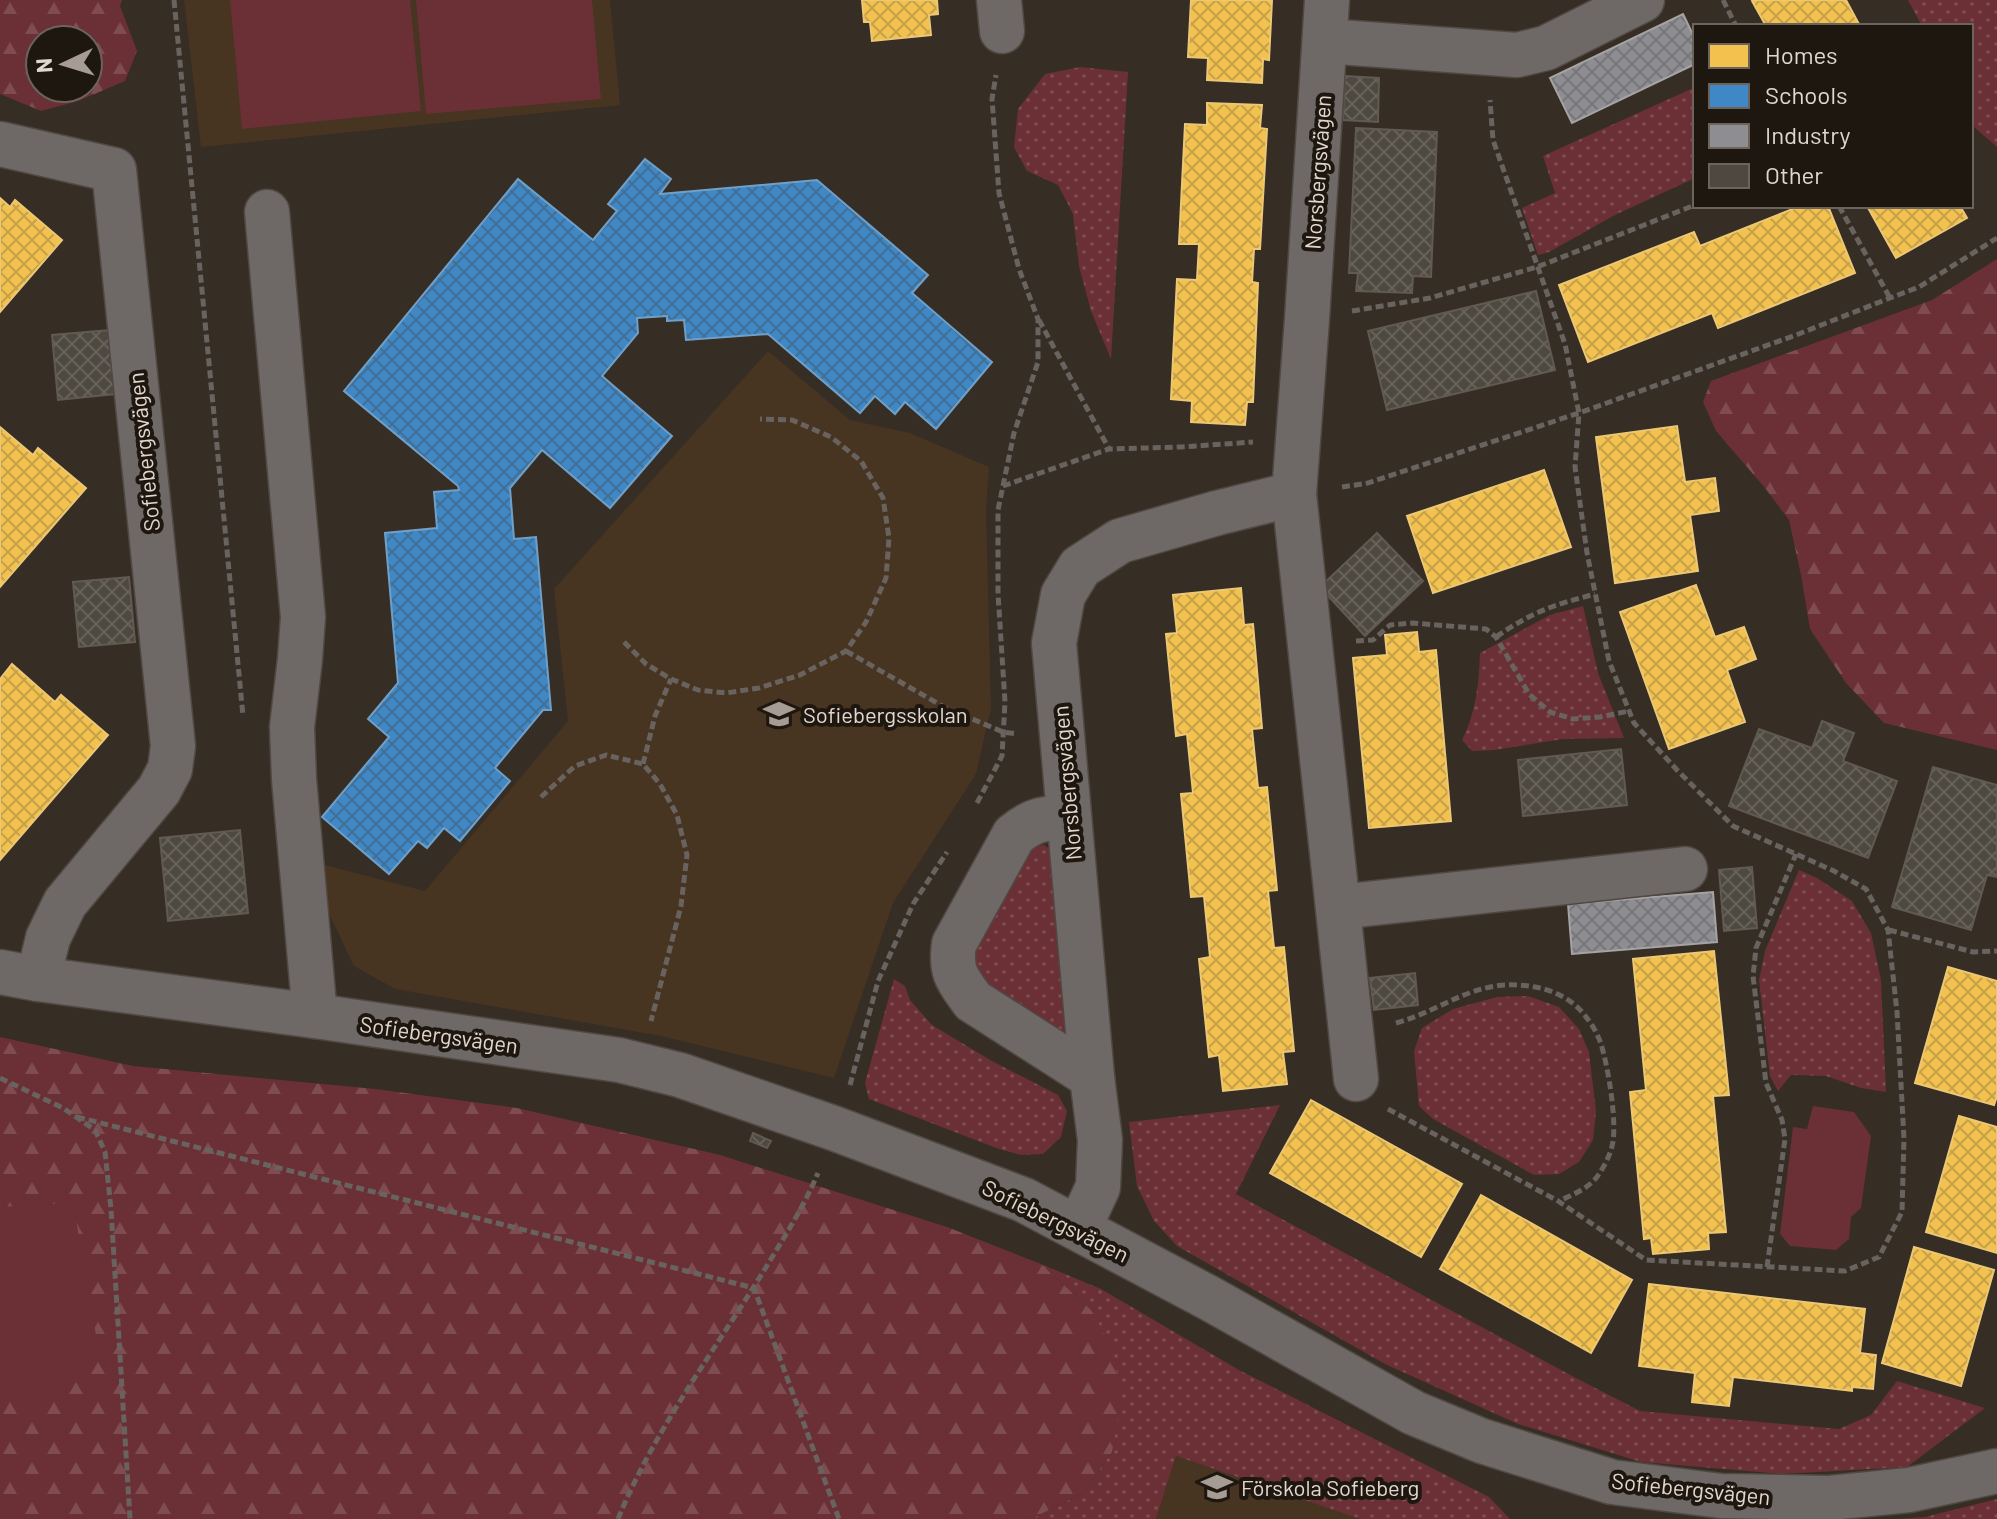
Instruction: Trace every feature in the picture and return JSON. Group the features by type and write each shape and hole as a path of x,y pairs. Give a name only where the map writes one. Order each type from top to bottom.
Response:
{"street":[{"name":"Norsbergsvägen","path":"1356,1079 1294,494 1326,20 1483,53 1517,55 1546,48 1642,0"},
{"name":"Sofiebergsvägen","path":"0,144 114,170 173,746 170,769 159,790 65,903 48,938 19,976 619,1060 680,1075 836,1129 1024,1200 1414,1413 1482,1441 1608,1501 1721,1496 1830,1498 1909,1490 1997,1471"},
{"path":"267,212 303,617 292,727 315,1016"},
{"name":"Norsbergsvägen","path":"1079,1228 1098,1187 1100,1140 1054,643 1063,595 1080,567 1120,541 1294,494"},
{"path":"1069,817 1028,823 1014,835 954,944 952,963 959,982 973,1001 1092,1077"},
{"path":"1339,907 1685,869"}],"path":[{"path":"174,0 244,726"},
{"path":"1723,0 1735,24"},
{"path":"1000,16 992,99 999,193 1019,269 1038,319 1109,449"},
{"path":"1356,1079 1378,1103 1558,1201 1646,1260 1845,1271 1879,1257 1902,1212 1904,1138 1897,1012 1888,930 1866,889 1834,871 1733,826 1634,723 1609,661 1575,467 1579,413 1565,344 1493,140 1489,82 1483,53"},
{"path":"1307,319 1430,298 1537,267 1693,206"},
{"path":"1840,208 1890,298"},
{"path":"1294,494 1368,483 1579,413 1796,335 1919,287 1997,238"},
{"path":"973,813 1002,756 1005,702 998,594 998,510 1014,433 1038,362 1038,319"},
{"path":"624,642 646,664 671,679 698,690 726,693 759,688 800,675 846,651 866,622 886,578 889,538 883,498 861,461 831,437 792,420 760,419"},
{"path":"1003,486 1109,449 1298,438"},
{"path":"1496,637 1525,617 1554,604 1595,594"},
{"path":"1310,644 1373,640 1390,625 1413,623 1486,629 1496,637 1529,694 1550,712 1573,719 1629,711"},
{"path":"846,651 944,707 1003,732"},
{"path":"643,764 655,716 671,679"},
{"path":"541,797 575,766 606,755 643,764 660,784 677,815 687,855 681,906 640,1065"},
{"path":"618,1519 632,1485 695,1376 754,1288 808,1197 836,1129 878,981 913,904 947,852"},
{"path":"1767,1267 1785,1139 1782,1120 1764,1073 1753,976 1756,948 1796,854"},
{"path":"1888,930 1973,952 1997,951"},
{"path":"1351,1034 1414,1018 1473,990 1505,984 1537,987 1566,997 1586,1015 1600,1042 1613,1107 1612,1145 1599,1175 1582,1190 1558,1201"},
{"path":"0,1078 77,1117 95,1130 105,1152 130,1519"},
{"path":"77,1117 754,1288"},
{"path":"754,1288 839,1519"}],"shaded area":[{"path":"184,0 610,0 620,105 201,147"},
{"name":"Sofiebergsskolan","path":"768,351 850,420 910,433 989,467 986,510 991,708 976,774 893,903 834,1078 661,1036 395,989 354,966 329,914 321,864 425,891 568,721 554,589"},
{"name":"Förskola Sofieberg","path":"1176,1456 1360,1519 1156,1519"}],"green space":[{"path":"0,0 122,0 120,6 137,51 125,81 104,90 104,24 24,24 24,104 0,94"},
{"path":"230,0 410,0 421,111 242,129"},
{"path":"416,0 592,0 601,99 426,114"},
{"path":"1908,0 1997,0 1997,147 1973,124 1973,24 1921,24"},
{"path":"1080,67 1128,72 1111,359 1091,311 1079,266 1073,214 1058,185 1027,171 1014,147 1018,109 1045,74"},
{"path":"1691,89 1693,179 1538,255 1522,208 1555,193 1543,156"},
{"path":"24,104 67,104 41,111"},
{"path":"1997,259 1997,750 1884,723 1846,683 1810,629 1789,520 1716,431 1703,402 1711,381 1932,300"},
{"path":"1583,606 1598,673 1624,738 1563,739 1472,751 1462,740 1476,698 1480,653 1550,615"},
{"path":"1044,845 1050,849 1070,1033 1054,1034 984,982 973,967 972,947 1032,847"},
{"path":"1799,870 1852,901 1871,933 1881,980 1886,1092 1861,1088 1826,1076 1791,1075 1778,1091 1770,1076 1759,980 1765,951"},
{"path":"894,979 905,986 910,1000 932,1025 1058,1095 1067,1111 1061,1137 1043,1154 1021,1155 869,1099 865,1083"},
{"path":"1528,996 1559,1007 1579,1029 1589,1052 1596,1111 1593,1140 1579,1162 1559,1174 1534,1175 1433,1119 1419,1106 1414,1051 1422,1028 1453,1009 1497,997"},
{"path":"0,1037 133,1066 375,1089 517,1108 720,1155 947,1227 1041,1264 1091,1310 1113,1348 1121,1400 1112,1452 1083,1493 1031,1519 0,1519"},
{"path":"1280,1105 1236,1194 1640,1411 1839,1429 1871,1415 1897,1381 1985,1408 1907,1467 1782,1474 1641,1462 1518,1424 1385,1364 1177,1246 1154,1221 1137,1186 1129,1122"},
{"path":"1813,1106 1854,1112 1871,1136 1861,1208 1851,1217 1849,1239 1836,1250 1790,1246 1780,1234 1793,1127 1807,1129"},
{"path":"73,1203 99,1353 54,1395 0,1401 0,1207"},
{"path":"1041,1264 1101,1289 1239,1370 1489,1497 1510,1519 1360,1519 1176,1456 1156,1519 1031,1519 1083,1493 1112,1452 1091,1310"},
{"path":"1997,1499 1997,1519 1898,1519 1925,1517"}],"building: Homes":[{"path":"862,0 937,0 938,14 929,15 931,35 872,41 870,22 864,22"},
{"path":"1191,0 1272,0 1269,60 1263,59 1262,83 1207,80 1208,58 1188,57"},
{"path":"1846,0 1859,24 1765,24 1752,1"},
{"path":"1207,103 1262,105 1260,128 1267,129 1260,249 1254,249 1252,282 1258,283 1253,402 1247,402 1245,425 1191,422 1192,401 1171,399 1177,279 1197,280 1199,244 1179,244 1185,124 1207,125"},
{"path":"0,198 10,207 15,200 62,240 0,312"},
{"path":"1795,208 1829,208 1855,273 1718,328 1712,313 1588,362 1559,285 1694,232 1700,246"},
{"path":"1868,208 1961,208 1967,218 1896,258"},
{"path":"1677,426 1685,482 1715,478 1719,511 1690,515 1698,571 1615,583 1596,437"},
{"path":"0,427 33,455 38,448 86,488 0,587"},
{"path":"1544,470 1571,547 1433,593 1407,516"},
{"path":"1696,585 1715,637 1744,627 1756,659 1727,670 1745,722 1669,749 1620,612"},
{"path":"1241,588 1244,625 1253,624 1262,728 1252,729 1258,788 1267,787 1277,890 1268,891 1274,948 1284,947 1294,1051 1283,1052 1287,1084 1223,1091 1219,1055 1209,1057 1199,959 1210,957 1204,896 1191,897 1181,794 1193,793 1187,734 1176,736 1166,634 1177,633 1173,595"},
{"path":"1417,632 1419,652 1436,650 1451,821 1369,828 1353,658 1387,655 1385,635"},
{"path":"12,664 55,702 61,695 108,735 0,860 0,679"},
{"path":"1714,951 1729,1095 1713,1096 1726,1232 1708,1233 1709,1249 1653,1254 1651,1238 1644,1239 1630,1092 1646,1090 1633,959"},
{"path":"1948,967 1997,981 1997,1096 1994,1105 1915,1083"},
{"path":"1311,1100 1462,1184 1421,1257 1270,1173"},
{"path":"1959,1116 1997,1127 1997,1253 1926,1232"},
{"path":"1481,1195 1632,1280 1591,1353 1440,1269"},
{"path":"1914,1247 1994,1270 1961,1386 1882,1363"},
{"path":"1649,1284 1865,1309 1860,1353 1876,1355 1873,1389 1852,1387 1852,1391 1733,1377 1729,1406 1692,1402 1695,1373 1639,1366"}],"building: Schools":[{"path":"645,159 671,179 660,194 817,180 928,275 912,293 992,362 936,429 905,402 895,414 875,396 860,413 768,334 686,340 684,320 667,321 667,316 637,318 638,333 602,376 672,436 610,508 542,450 510,488 514,539 536,537 551,710 543,710 495,768 510,781 460,841 444,828 427,848 418,841 389,874 322,817 389,737 368,719 398,683 385,533 437,528 434,492 459,490 344,391 518,179 593,240 617,211 608,204"}],"building: Industry":[{"path":"1683,14 1693,35 1693,65 1572,123 1550,78"},
{"path":"1713,892 1717,942 1572,954 1568,904"}],"building: Other":[{"path":"1345,76 1379,78 1378,122 1343,120"},
{"path":"1356,128 1437,132 1431,277 1413,276 1412,293 1356,291 1358,273 1349,273"},
{"path":"1536,291 1555,370 1387,410 1368,331"},
{"path":"109,330 115,394 58,400 52,335"},
{"path":"1377,533 1423,581 1365,636 1320,587"},
{"path":"129,577 135,642 79,647 73,582"},
{"path":"1822,721 1854,733 1843,761 1897,781 1868,858 1729,806 1759,729 1812,748"},
{"path":"1621,749 1627,805 1523,816 1518,760"},
{"path":"1933,767 1997,785 1997,877 1987,875 1971,930 1892,907"},
{"path":"240,830 248,913 168,921 160,838"},
{"path":"1752,867 1757,928 1724,931 1719,870"},
{"path":"1415,973 1418,1005 1374,1010 1370,978"},
{"path":"753,1133 771,1141 767,1148 750,1141"}],"place":[{"name":"Sofiebergsskolan","path":"779,714"},
{"name":"Förskola Sofieberg","path":"1217,1487"}]}
